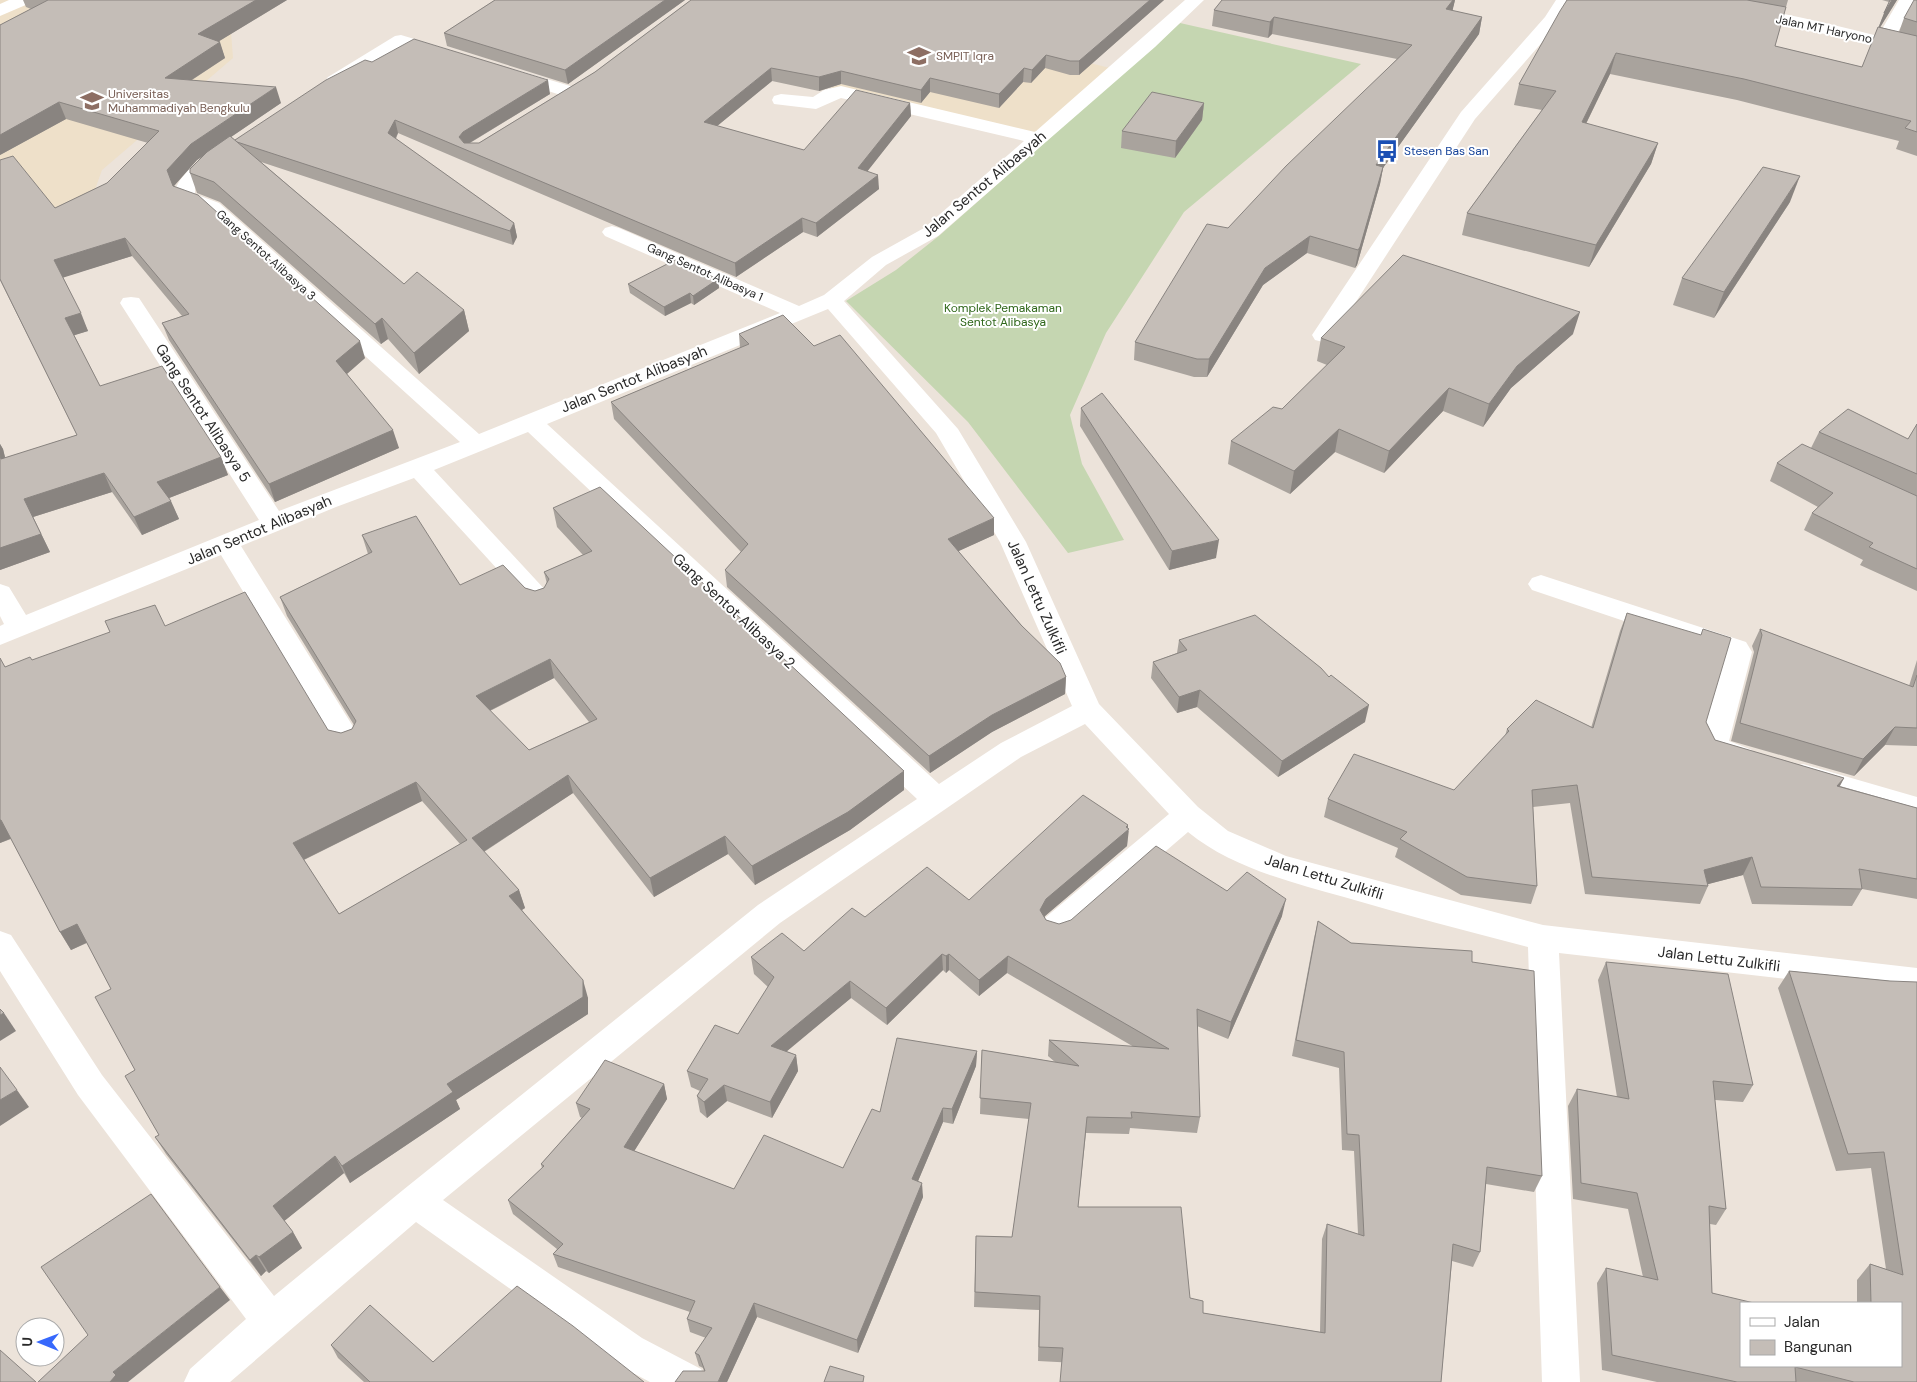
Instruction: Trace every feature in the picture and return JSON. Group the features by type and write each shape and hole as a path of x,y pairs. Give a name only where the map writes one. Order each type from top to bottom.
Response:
{"street":[{"path":"0,10 22,0"},
{"name":"Jalan Sentot Alibasyah","path":"10,632 228,544 274,523 477,445 530,421 832,300 879,261 931,232 1150,43 1195,0"},
{"path":"1323,335 1468,116 1552,20 1565,0"},
{"name":"Jalan MT Haryono","path":"1670,0 1784,19 1883,42 1917,52"},
{"path":"1883,42 1908,0"},
{"path":"320,90 401,40 466,60"},
{"path":"495,69 576,88 553,102"},
{"path":"782,100 814,104 835,93 846,93 1039,139"},
{"name":"Gang Sentot Alibasya 3","path":"238,144 205,166 185,187 185,197 212,207 477,445"},
{"name":"Gang Sentot Alibasya 1","path":"612,232 799,314"},
{"name":"Jalan Lettu Zulkifli","path":"832,300 946,430 1013,542 1088,710 1188,815 1217,839 1278,866 1412,904 1543,938 1917,981"},
{"name":"Gang Sentot Alibasya 5","path":"131,304 274,523"},
{"name":"Gang Sentot Alibasya 2","path":"530,421 937,800"},
{"path":"418,468 539,599"},
{"path":"228,544 347,740"},
{"path":"1541,584 1737,649 1739,652 1714,742 1717,748 1723,752 1917,808"},
{"path":"0,593 10,632"},
{"path":"204,1382 271,1322 415,1201 769,914 1011,750 1088,710"},
{"path":"1057,926 1188,815"},
{"path":"1543,938 1561,1382"},
{"path":"0,944 90,1085 271,1322"},
{"path":"415,1201 629,1351 688,1382"}],"shaded area":[{"name":"Universitas Muhammadiyah Bengkulu","path":"0,0 166,0 231,32 233,58 102,170 92,198 0,247"},
{"name":"SMPIT Iqra","path":"857,0 1037,0 1006,42 1118,70 1039,139 761,70"}],"green space":[{"name":"Komplek Pemakaman Sentot Alibasya","path":"1180,23 1361,64 1184,212 1106,333 1070,415 1082,464 1124,540 1068,553 968,422 846,301 896,270 940,235"}],"building":[{"path":"48,0 256,0 198,34 220,42 165,78 276,87 191,144 167,170 173,186 198,195 360,341 336,361 393,430 269,484 162,323 189,314 125,238 54,260 81,313 65,318 100,386 162,366 221,457 157,482 171,501 134,517 104,473 24,499 41,534 0,548 0,455 1,459 77,435 0,279 0,160 13,156 55,208 107,183 159,131 59,102 0,135 0,25"},
{"path":"495,0 665,0 565,70 444,33"},
{"path":"691,0 1150,0 1079,61 1070,61 1046,55 1032,70 1024,68 999,94 930,78 921,90 841,71 819,77 771,68 704,122 804,150 856,90 910,103 858,168 878,175 816,223 802,218 735,263 395,120 388,133 514,223 510,231 235,140 326,80 365,60 372,62 414,39 548,80 463,132 459,137 464,143 479,143 595,72"},
{"path":"1222,0 1453,0 1446,9 1482,17 1376,165 1383,167 1358,250 1310,236 1265,268 1209,359 1197,359 1135,342 1207,224 1228,228 1286,166 1412,45 1274,17 1270,22 1214,10"},
{"path":"1567,0 1747,0 1786,7 1775,46 1862,67 1878,27 1917,36 1917,132 1905,128 1911,121 1744,79 1616,53 1582,122 1658,143 1596,245 1467,213 1556,91 1519,84"},
{"path":"1914,0 1917,0 1917,22 1904,18"},
{"path":"1152,92 1204,103 1176,141 1122,131"},
{"path":"230,136 404,284 417,272 464,310 414,353 382,318 375,324 214,182 190,173 190,169 207,152"},
{"path":"1763,167 1800,176 1724,292 1682,278"},
{"path":"1403,255 1580,312 1517,366 1489,404 1449,388 1389,451 1339,429 1294,471 1231,441 1273,407 1282,409 1345,347 1321,338"},
{"path":"675,260 718,279 693,296 690,293 664,307 628,284"},
{"path":"783,315 814,346 840,335 994,518 948,539 1021,625 1060,663 1066,677 992,715 929,756 725,570 748,544 611,402 749,344 739,334"},
{"path":"1102,393 1219,540 1172,551 1081,408"},
{"path":"1848,409 1908,439 1917,424 1917,474 1819,432"},
{"path":"1802,444 1917,496 1917,569 1869,547 1873,543 1812,513 1833,493 1777,463"},
{"path":"600,487 904,771 848,812 752,866 725,836 650,878 568,775 472,838 519,890 509,896 583,980 583,997 447,1084 453,1092 342,1166 335,1156 273,1206 293,1232 259,1257 256,1255 250,1260 155,1137 159,1135 125,1076 135,1070 95,997 111,989 77,924 60,932 0,820 0,658 5,667 30,657 32,660 110,632 105,621 155,605 165,626 245,592 328,730 341,733 352,729 356,721 280,597 372,552 362,535 416,516 460,585 503,565 525,588 535,591 544,588 549,579 544,572 592,551 553,508","holes":["550,659 597,719 529,750 476,696","416,782 467,840 339,914 293,843"]},
{"path":"1627,613 1701,635 1703,629 1731,638 1706,722 1715,740 1844,778 1837,786 1917,808 1917,879 1859,869 1862,889 1761,887 1752,857 1704,870 1708,886 1592,877 1577,785 1532,790 1537,886 1467,877 1400,839 1407,832 1328,799 1354,754 1454,790 1509,731 1507,729 1536,700 1593,728"},
{"path":"1255,615 1321,668 1329,677 1331,675 1369,705 1282,761 1200,690 1179,697 1153,662 1187,650 1179,640"},
{"path":"1760,629 1913,687 1917,675 1917,728 1895,727 1863,759 1740,723 1762,635"},
{"path":"1083,795 1128,825 1126,827 1129,829 1046,899 1040,910 1046,920 1059,924 1071,920 1156,846 1227,891 1247,872 1286,899 1231,1022 1197,1009 1200,1117 1131,1112 1132,1118 1087,1117 1078,1207 1181,1207 1190,1298 1203,1301 1203,1313 1325,1333 1327,1224 1364,1236 1359,1135 1347,1134 1344,1052 1296,1040 1318,921 1351,943 1472,951 1472,962 1534,971 1542,1176 1487,1167 1480,1252 1453,1244 1441,1382 1060,1382 1063,1348 1039,1347 1040,1296 975,1292 976,1236 1012,1237 1031,1103 980,1098 982,1050 1079,1066 1049,1040 1169,1049 1008,956 979,980 949,954 946,956 942,954 886,1008 850,981 771,1046 796,1055 770,1102 724,1085 704,1102 697,1096 708,1079 687,1071 715,1025 738,1034 774,977 751,957 782,933 804,951 852,908 865,917 927,867 969,900"},
{"path":"1606,962 1728,974 1753,1085 1713,1081 1726,1209 1709,1206 1712,1293 1750,1302 1740,1302 1740,1367 1795,1367 1796,1382 1737,1382 1612,1355 1606,1268 1658,1280 1637,1193 1581,1183 1577,1089 1629,1099"},
{"path":"1789,971 1917,982 1917,1382 1854,1382 1795,1367 1902,1367 1902,1302 1871,1302 1870,1264 1903,1275 1884,1152 1848,1154"},
{"path":"897,1038 977,1051 952,1109 943,1108 912,1179 922,1183 857,1340 754,1303 718,1382 675,1382 683,1371 705,1371 699,1355 695,1353 712,1328 687,1319 695,1301 553,1254 563,1244 508,1200 544,1166 541,1164 590,1109 576,1103 605,1060 664,1084 624,1147 734,1189 764,1135 843,1168 872,1109 880,1112"},
{"path":"0,1067 17,1090 0,1100"},
{"path":"151,1194 220,1287 113,1372 116,1375 110,1382 38,1382 54,1367 65,1367 65,1357 88,1335 41,1267"},
{"path":"517,1286 573,1326 644,1382 370,1382 331,1345 370,1305 433,1362"},
{"path":"0,1350 15,1363 15,1367 19,1367 36,1382 0,1382"},
{"path":"830,1366 864,1376 863,1382 824,1382"}],"place":[{"name":"SMPIT Iqra","path":"919,56"},
{"name":"Universitas Muhammadiyah Bengkulu","path":"92,101"},
{"name":"Stesen Bas San","path":"1387,151"}]}
